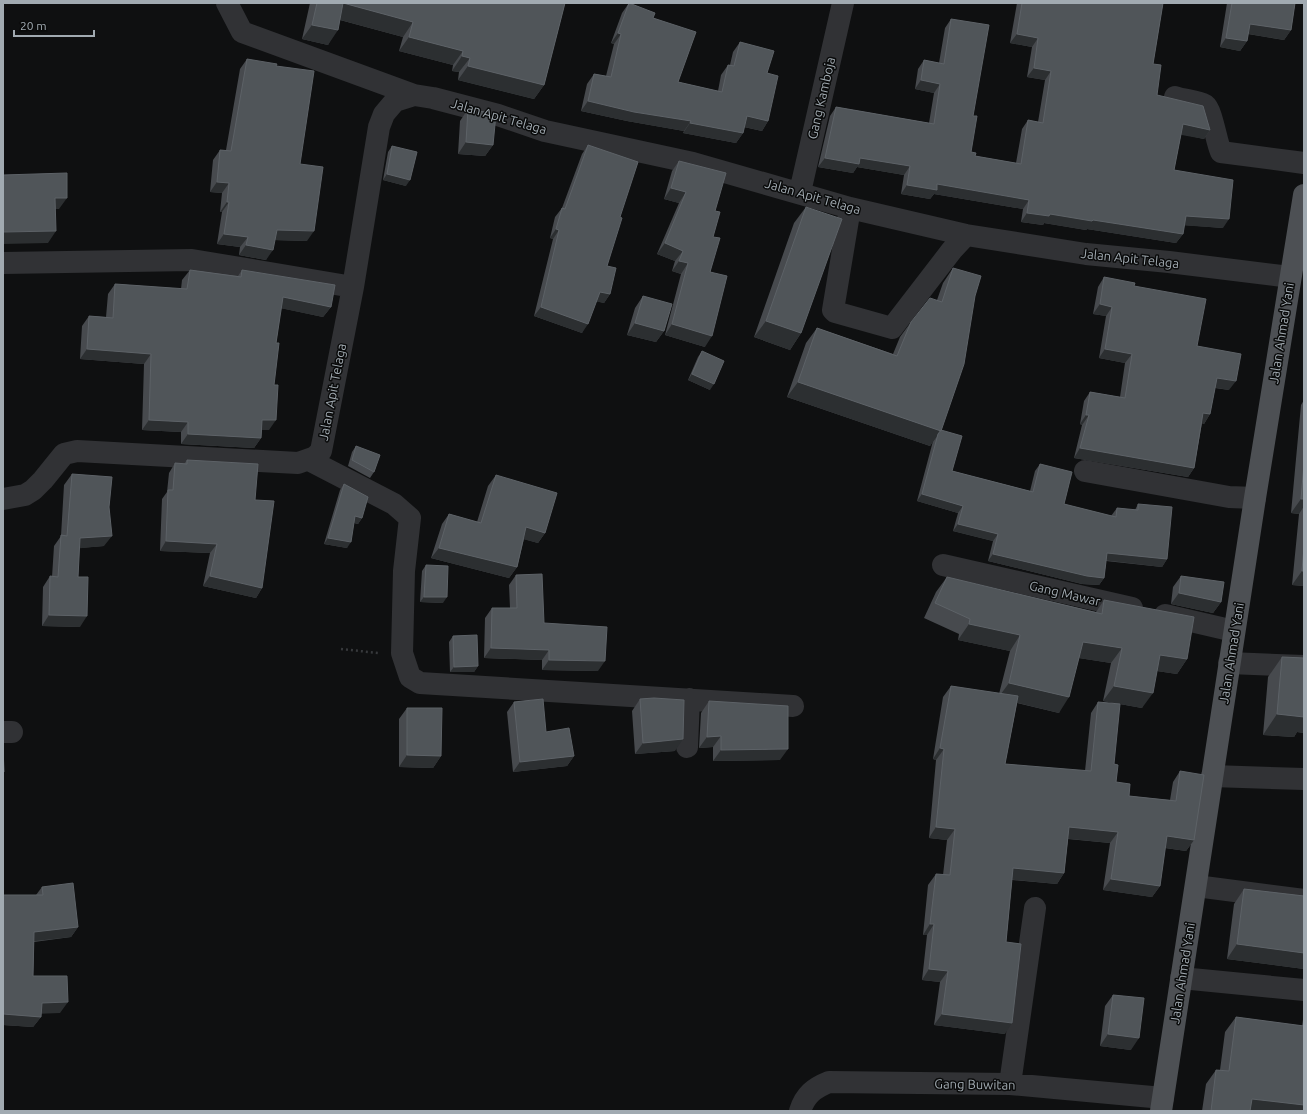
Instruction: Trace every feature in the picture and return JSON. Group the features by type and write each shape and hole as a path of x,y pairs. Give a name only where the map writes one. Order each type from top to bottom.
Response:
{"main road":[{"name":"Jalan Ahmad Yani","path":"1162,1104 1254,498 1304,195"}],"street":[{"path":"227,3 242,32 414,94"},
{"name":"Gang Kamboja","path":"800,192 843,3"},
{"name":"Jalan Apit Telaga","path":"309,460 321,451 353,287 379,127 384,114 395,101 414,94 498,115 545,131 693,163 800,192 850,208 966,235 1086,254 1169,262 1290,277"},
{"path":"1175,97 1204,105 1211,111 1215,139 1221,152 1304,164"},
{"path":"850,208 834,310 836,312 892,328 952,250 966,235"},
{"path":"3,263 192,260 353,287"},
{"path":"3,500 29,493 43,480 64,454 77,451 290,462 309,460 394,504 410,518 404,571 402,653 410,676 415,681 420,683 793,706"},
{"path":"1085,471 1229,497 1254,498"},
{"name":"Gang Mawar","path":"943,565 1234,631"},
{"path":"1229,663 1304,666"},
{"path":"687,747 689,699"},
{"path":"1212,776 1304,779"},
{"path":"1196,886 1304,900"},
{"path":"1010,1084 1035,908"},
{"path":"1181,978 1304,990"},
{"name":"Gang Buwitan","path":"800,1111 806,1097 816,1088 829,1082 1010,1084 1162,1104"}],"path":[{"path":"341,649 362,652"}],"building":[{"path":"317,3 343,3 338,30 312,25"},
{"path":"343,3 565,3 544,85 468,66 470,58 462,56 463,51 409,37 413,22"},
{"path":"629,3 655,13 653,18 696,32 678,82 722,92 728,65 734,66 740,42 774,51 767,73 778,76 768,121 747,116 743,133 690,123 691,121 634,112 588,101 594,74 611,77 621,34 618,33"},
{"path":"1022,3 1163,3 1153,64 1161,65 1157,95 1203,106 1210,130 1183,124 1174,170 1233,180 1229,219 1186,216 1183,234 1050,214 1049,216 1027,213 1029,200 937,184 937,190 907,185 910,166 860,158 859,164 825,158 836,107 934,124 940,84 921,80 924,60 944,64 951,19 989,25 973,116 977,116 971,152 976,153 975,156 1021,164 1028,120 1043,123 1051,71 1034,68 1038,38 1017,34"},
{"path":"1232,3 1295,3 1291,30 1250,24 1247,41 1226,38"},
{"path":"247,59 277,64 276,66 314,71 300,164 323,167 314,231 277,230 273,250 246,245 248,237 224,234 229,202 227,202 229,183 217,182 220,150 231,151"},
{"path":"468,109 496,114 493,145 466,142"},
{"path":"588,145 638,162 620,217 622,218 607,266 616,268 610,294 600,292 588,324 541,307 559,230 556,229 562,208 565,209"},
{"path":"392,146 417,152 410,180 387,174"},
{"path":"679,161 726,173 715,211 720,212 713,237 720,238 710,272 727,276 712,336 672,324 688,263 679,261 683,251 665,243 686,192 671,188"},
{"path":"67,173 67,198 55,198 56,231 3,232 3,175"},
{"path":"806,207 842,219 801,333 766,321"},
{"path":"953,268 981,276 975,296 964,364 941,431 798,382 817,328 897,356 911,322 930,298 942,302"},
{"path":"190,270 241,277 242,270 335,285 331,307 283,297 276,343 279,343 274,385 278,385 276,420 262,420 261,438 188,434 188,422 149,420 151,354 87,349 89,316 113,318 115,284 187,289"},
{"path":"1104,277 1135,283 1134,286 1206,299 1197,346 1241,354 1236,381 1217,378 1210,414 1203,413 1194,468 1080,448 1089,415 1086,415 1090,392 1125,398 1132,354 1105,349 1112,307 1100,304"},
{"path":"643,296 672,304 664,331 635,323"},
{"path":"702,351 724,361 714,384 692,374"},
{"path":"941,430 962,436 952,471 1033,492 1040,464 1072,472 1064,504 1116,517 1117,508 1138,510 1138,504 1172,507 1167,559 1107,553 1104,578 1087,576 993,554 998,534 958,524 963,506 922,494 938,434"},
{"path":"356,446 380,455 374,472 352,460"},
{"path":"187,460 258,464 255,500 274,501 262,588 210,576 217,544 166,541 168,490 173,490 175,463 187,464"},
{"path":"1304,464 1304,499 1301,499"},
{"path":"72,474 112,477 109,507 112,536 80,538 78,577 88,577 87,616 49,615 50,576 58,577 61,535 67,536"},
{"path":"496,475 557,493 545,533 526,527 517,567 439,548 449,514 481,523"},
{"path":"344,484 368,497 362,518 355,516 351,542 328,538"},
{"path":"1304,547 1304,571 1302,571"},
{"path":"426,565 448,566 447,597 424,597"},
{"path":"542,574 544,623 607,627 605,661 549,660 549,650 491,648 492,608 517,608 516,575"},
{"path":"1181,576 1224,582 1221,602 1179,593"},
{"path":"947,577 1102,614 1104,600 1194,617 1187,659 1160,655 1153,693 1114,686 1122,648 1083,642 1069,697 1009,683 1020,635 969,624 970,619 935,603"},
{"path":"477,635 478,666 454,667 453,636"},
{"path":"1282,657 1304,658 1304,717 1277,714"},
{"path":"951,686 1018,696 1005,764 1091,771 1098,702 1120,704 1114,764 1118,765 1116,782 1130,784 1129,796 1176,801 1180,771 1204,775 1194,840 1167,836 1160,886 1111,879 1118,832 1069,827 1064,873 1013,868 1006,942 1021,944 1012,1023 942,1014 948,971 929,969 934,924 930,924 936,874 950,875 955,829 936,827 944,749 940,748"},
{"path":"654,698 684,700 683,739 643,743 640,699"},
{"path":"543,699 546,732 569,728 574,756 520,762 514,702"},
{"path":"709,701 788,706 788,749 721,750 721,736 707,737"},
{"path":"407,708 442,708 441,756 407,755"},
{"path":"3,746 4,772 3,772"},
{"path":"73,883 78,927 34,932 33,976 67,976 68,1002 42,1003 41,1017 3,1014 3,895 43,895 42,887"},
{"path":"1244,889 1304,896 1304,953 1237,944"},
{"path":"1113,995 1144,998 1139,1038 1108,1034"},
{"path":"1236,1017 1304,1026 1304,1105 1252,1099 1250,1111 1211,1111 1216,1070 1229,1071"}]}
